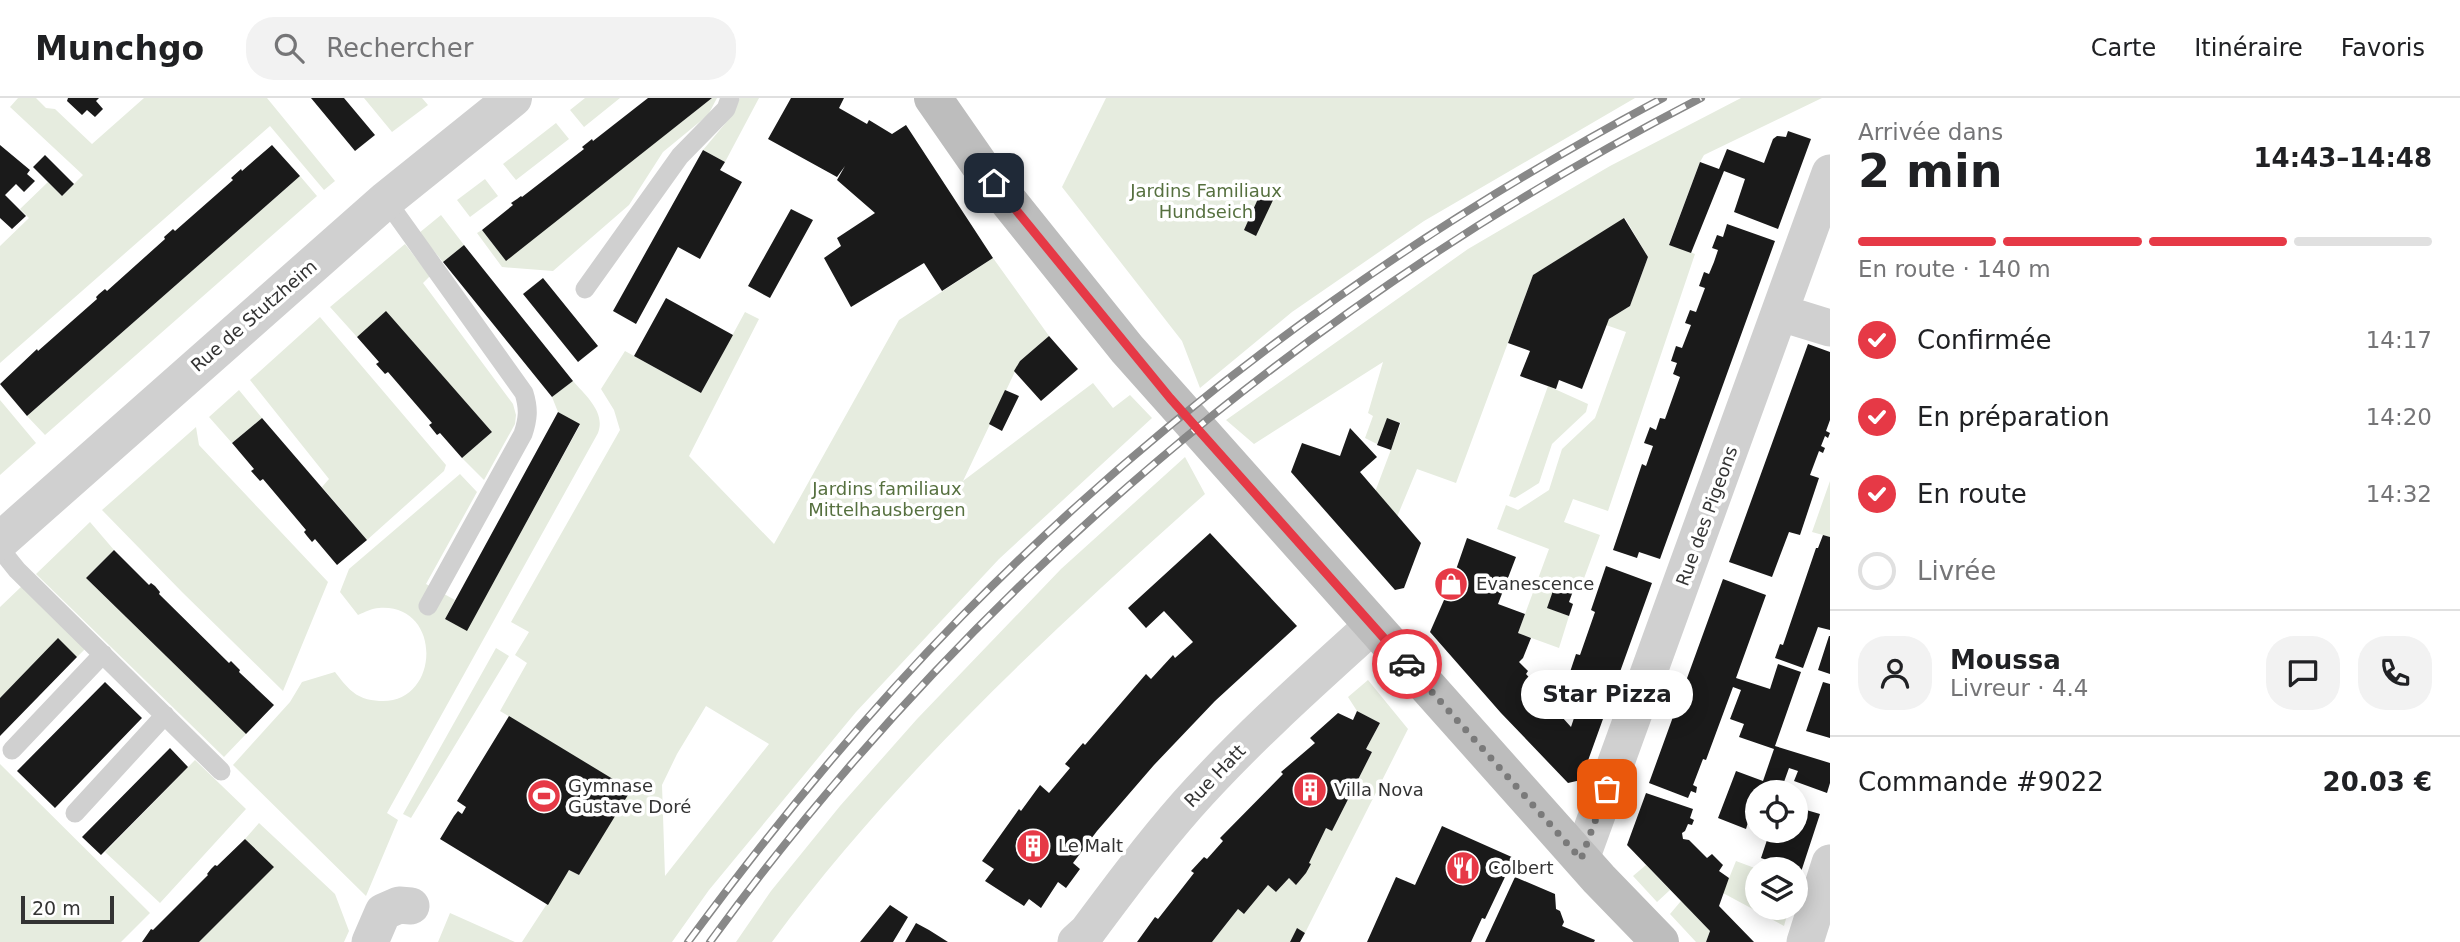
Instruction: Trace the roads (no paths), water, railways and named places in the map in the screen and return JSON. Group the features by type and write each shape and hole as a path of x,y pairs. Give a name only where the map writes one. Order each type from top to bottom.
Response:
{"main road":[{"path":"933,98 981,167 1128,349 1581,859 1660,942"}],"street":[{"name":"Rue de Stutzheim","path":"0,541 386,200 513,98"},
{"name":"Rue des Pigeons","path":"1581,859 1830,173"},
{"path":"1781,313 1830,328"},
{"name":"Rue Hatt","path":"1076,942 1087,932 1148,850 1188,804 1278,712 1372,625"},
{"path":"1805,942 1830,863"},
{"path":"370,942 383,912 399,905 411,906"}],"lane":[{"path":"585,289 680,156 726,108 730,98"},
{"path":"386,200 524,393 528,406 528,420 523,434 428,606"},
{"path":"0,549 17,570 220,771"},
{"path":"12,750 103,654"},
{"path":"75,813 165,715"}],"railway":[{"path":"688,942 785,816 888,694 1039,540 1121,467 1205,397 1292,330 1382,267 1567,151 1663,98"},
{"path":"710,942 811,812 919,688 1034,572 1156,462 1284,360 1417,265 1557,178 1701,98"}],"place":[{"name":"Evanescence","path":"1451,584"},
{"name":"Star Pizza","path":"1607,789"},
{"name":"Villa Nova","path":"1310,790"},
{"name":"Gymnase Gustave Doré","path":"544,796"},
{"name":"Le Malt","path":"1033,846"},
{"name":"Colbert","path":"1463,868"}],"park label":[{"name":"Jardins Familiaux Hundseich","path":"1206,201"},
{"name":"Jardins familiaux Mittelhausbergen","path":"887,499"}]}
